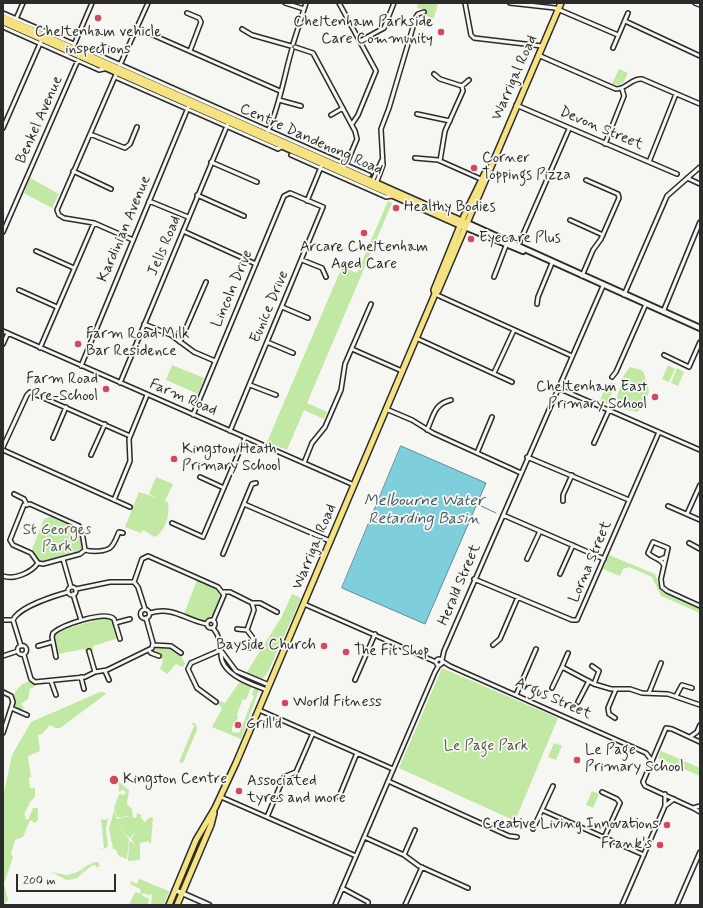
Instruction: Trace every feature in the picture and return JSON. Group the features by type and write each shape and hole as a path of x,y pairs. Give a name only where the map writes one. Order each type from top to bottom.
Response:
{"main road":[{"name":"Warrigal Road","path":"169,905 203,826 221,797 259,710 435,294 436,285 492,162 561,3"},
{"name":"Centre Dandenong Road","path":"3,17 73,48 189,105 228,122 267,134 323,164"},
{"name":"Centre Dandenong Road","path":"3,22 14,22 41,42 73,48 108,68 118,71"},
{"name":"Centre Dandenong Road","path":"267,134 293,154 323,164 345,168 394,195 464,224"},
{"name":"Centre Dandenong Road","path":"374,184 700,328"},
{"name":"Warrigal Road","path":"177,905 211,825 215,808"}],"street":[{"path":"14,22 23,3"},
{"path":"64,54 73,48 92,3"},
{"path":"133,240 94,223 64,218 57,210 148,3"},
{"path":"285,3 304,9"},
{"path":"267,134 277,112 280,91 306,3"},
{"path":"339,3 376,73 356,119 352,124"},
{"path":"360,41 384,28 394,3"},
{"path":"465,3 474,38 542,46"},
{"path":"510,3 558,9 618,35"},
{"path":"695,3 700,5"},
{"path":"374,184 382,158 381,129 389,108 416,17 418,14 424,12"},
{"name":"Centre Dandenong Road","path":"3,13 14,22"},
{"path":"187,13 199,18 201,22 190,52"},
{"path":"613,48 628,13"},
{"path":"625,21 700,56"},
{"name":"Centre Dandenong Road","path":"3,27 41,42 99,70 108,68"},
{"path":"137,28 280,91"},
{"path":"242,29 252,35 293,46 312,53 350,120 357,139 345,168"},
{"path":"3,128 41,42"},
{"path":"538,55 613,88 622,88 634,79 640,79 700,104"},
{"name":"Benkel Avenue","path":"3,232 78,60"},
{"name":"Centre Dandenong Road","path":"118,71 345,168 369,175"},
{"path":"434,74 440,79 462,86"},
{"path":"462,86 469,80"},
{"path":"440,161 445,131 463,91 462,86"},
{"path":"605,144 624,96 622,88"},
{"path":"649,162 676,94"},
{"path":"279,100 301,106"},
{"name":"Kardinian Avenue","path":"81,366 189,105"},
{"name":"Devon Street","path":"516,105 677,174"},
{"path":"331,115 343,108"},
{"path":"417,114 450,121"},
{"path":"350,120 356,119"},
{"name":"Centre Dandenong Road","path":"228,122 278,149 283,146"},
{"name":"Jells Road","path":"120,383 228,122"},
{"path":"90,134 125,148 130,144 137,127"},
{"path":"518,248 569,129"},
{"path":"415,158 440,161 483,180"},
{"path":"211,162 257,182"},
{"path":"308,201 323,164"},
{"name":"Centre Dandenong Road","path":"323,164 384,196 389,197 394,195"},
{"path":"624,295 666,198 700,167"},
{"path":"74,172 112,189"},
{"path":"687,178 700,184"},
{"path":"582,276 603,235 619,196 586,180"},
{"name":"Lincoln Drive","path":"193,415 285,195 290,193 308,201"},
{"path":"197,196 244,216"},
{"path":"149,201 188,217"},
{"name":"Eunice Drive","path":"230,431 323,207 308,201"},
{"path":"570,220 603,235"},
{"path":"663,312 700,222"},
{"path":"40,348 94,223"},
{"path":"183,231 256,264"},
{"path":"494,277 507,243"},
{"path":"36,251 74,268"},
{"path":"302,260 322,268 326,277"},
{"path":"537,304 538,297 552,263"},
{"path":"180,342 206,282"},
{"name":"Herald Street","path":"335,905 474,579 603,286"},
{"path":"19,290 57,307"},
{"path":"435,294 572,356"},
{"path":"304,463 312,443 325,427 336,402 341,390 346,364 371,304"},
{"path":"612,377 616,372 646,304"},
{"path":"282,307 308,318"},
{"path":"144,324 168,334 194,352 215,361"},
{"path":"494,373 514,330"},
{"name":"Farm Road","path":"3,331 354,485"},
{"path":"3,344 8,333"},
{"path":"416,338 512,382"},
{"path":"267,342 293,353"},
{"path":"664,355 689,366 700,342"},
{"path":"352,350 402,371"},
{"path":"250,384 276,395"},
{"path":"28,388 29,392"},
{"path":"558,388 699,449"},
{"path":"29,392 130,436"},
{"path":"29,392 26,395 3,449 130,507"},
{"path":"114,500 130,461 128,444 130,436 147,395"},
{"path":"427,430 438,406 451,400"},
{"path":"53,438 66,407"},
{"path":"386,409 412,420 427,430 521,473"},
{"path":"594,443 609,410"},
{"path":"477,453 492,417"},
{"path":"91,455 105,424"},
{"name":"Lorna Street","path":"474,579 576,621 579,618 659,432"},
{"path":"172,523 203,537 245,438"},
{"path":"527,457 629,500"},
{"path":"563,501 563,495 572,475"},
{"path":"200,477 224,488"},
{"path":"223,554 252,484 256,483"},
{"path":"687,514 700,485"},
{"path":"14,494 24,499 27,505"},
{"path":"30,504 79,526 84,538 85,550 80,554 43,564 38,563 31,553 13,545 10,540 24,505 30,504"},
{"path":"244,504 330,541"},
{"path":"668,506 700,520"},
{"path":"503,514 604,559"},
{"path":"85,550 91,552 108,549 112,546 119,530 123,533"},
{"path":"527,559 540,531"},
{"path":"664,566 659,560 648,553 653,542 667,548 666,557 661,582 664,588 699,605 700,600"},
{"path":"689,543 700,549"},
{"path":"560,574 573,545"},
{"path":"134,582 142,559 148,556 218,587 223,592 223,598 213,621 215,624 213,628"},
{"path":"659,560 666,557"},
{"path":"3,656 18,651 21,646 13,620 15,615 35,604 68,592 71,587 63,559"},
{"path":"3,576 13,578 35,567 38,563"},
{"path":"71,587 76,589 110,582 134,582"},
{"path":"134,582 138,587 144,609 141,615 146,618 153,645"},
{"path":"76,589 73,594 81,620"},
{"path":"68,592 73,594"},
{"path":"223,592 230,592 252,603 260,604 277,612"},
{"path":"493,645 500,640 518,597"},
{"path":"247,630 254,610 252,603"},
{"name":"Argus Street","path":"304,604 450,666 646,753 652,760"},
{"path":"144,609 148,610 150,613"},
{"path":"146,618 150,613 161,610 172,611 207,624 209,628 213,628 216,632 221,651 236,671 268,688"},
{"path":"56,657 52,642 52,635 54,631 81,620 109,615 114,619 120,639"},
{"path":"115,623 130,619"},
{"path":"3,620 13,620"},
{"path":"207,624 209,621 213,621"},
{"path":"237,629 247,630 253,638 249,648"},
{"path":"355,680 375,634"},
{"path":"38,646 52,642"},
{"path":"18,651 24,654 32,681 38,682 81,677 95,672 105,671 149,650 153,645"},
{"path":"153,645 171,646 181,653"},
{"path":"21,646 27,648 27,652 24,654"},
{"path":"516,695 536,649"},
{"path":"149,650 151,653 159,656"},
{"path":"89,651 95,672"},
{"path":"216,702 197,688 188,669 191,663 221,651"},
{"path":"552,688 568,653"},
{"path":"649,693 651,684 660,663"},
{"path":"592,666 599,671 594,684"},
{"path":"562,667 594,684 616,689 630,689 676,696 700,705"},
{"path":"105,671 109,680"},
{"path":"81,677 84,689"},
{"path":"51,681 56,695"},
{"path":"578,702 589,681"},
{"path":"676,696 682,685 692,688"},
{"path":"615,718 609,714 608,708 616,689"},
{"path":"3,692 12,699 11,708 3,733"},
{"path":"11,708 27,715"},
{"path":"259,710 393,769"},
{"path":"690,737 697,732 700,725"},
{"path":"699,741 667,728 643,782 645,786 674,798 700,812"},
{"path":"697,732 699,741"},
{"path":"267,817 284,777 296,772 313,733"},
{"path":"646,753 656,751"},
{"path":"339,797 357,753"},
{"path":"388,781 509,836 517,838"},
{"path":"534,829 553,786"},
{"path":"602,792 620,802 604,838"},
{"path":"622,905 665,806 665,794"},
{"path":"221,797 356,856"},
{"path":"665,806 674,798"},
{"path":"692,808 700,806"},
{"path":"542,810 644,856"},
{"path":"404,855 415,830"},
{"path":"364,837 404,855 422,868 468,888"},
{"path":"677,905 700,852"},
{"path":"406,905 422,868"},
{"path":"342,888 368,902 368,905"},
{"path":"175,890 209,905"}],"green space":[{"path":"418,3 438,3 434,18 425,16 427,10 417,8"},
{"path":"619,69 628,73 623,83 619,85 612,84"},
{"path":"30,178 59,194 52,208 24,193"},
{"path":"388,201 392,203 307,403 327,412 324,419 304,410 287,450 267,442 342,267 357,273"},
{"path":"172,365 204,378 198,394 166,380"},
{"path":"668,365 675,369 669,382 662,379"},
{"path":"630,367 641,370 644,373 649,392 642,408 637,412 624,409 617,397 624,375"},
{"path":"677,368 684,372 678,386 671,383"},
{"path":"607,383 616,383 607,404 600,401"},
{"path":"156,477 173,484 165,501 168,502 168,517 162,530 155,537 143,530 141,533 125,527 139,492 158,498 149,494"},
{"name":"St Georges Park","path":"52,516 79,528 84,547 81,552 39,563 31,552 44,519"},
{"path":"609,555 655,574 662,591 700,609 700,613 661,596 652,577 629,567 623,569 620,576 603,569"},
{"path":"197,580 218,589 222,593 213,615 202,621 184,614"},
{"path":"292,594 301,598 267,674 261,680 245,675 281,618"},
{"path":"108,617 113,619 118,638 93,646 93,651 86,653 84,649 58,654 54,632"},
{"path":"155,647 169,648 177,652 185,664 183,667 176,664 167,674 160,669 163,661 160,655 153,652"},
{"name":"Le Page Park","path":"442,668 558,718 515,821 399,768"},
{"path":"241,680 252,685 246,700 243,699 237,714 238,718 232,727 232,732 239,733 254,696 252,695 254,688 259,690 241,739 212,727 222,709 218,703 220,701 225,703"},
{"path":"31,681 37,685 30,689 28,699 21,704 24,708 21,711 13,708 13,697 16,691 20,686"},
{"path":"100,692 104,692 106,694 60,728 50,725 42,734 38,735 40,751 28,756 31,777 29,778 30,788 35,788 35,797 30,802 24,815 26,816 25,819 28,820 33,808 38,808 38,820 35,823 30,820 23,837 15,840 11,854 13,857 4,884 8,900 5,904 3,903 3,797 12,755 31,722"},
{"path":"193,722 197,726 197,730 183,763 179,762 194,726 192,724"},
{"path":"554,743 562,746 556,760 548,757"},
{"path":"661,751 700,768 700,776 658,758"},
{"path":"118,781 129,790 127,804 132,809 133,817 117,817 114,808 119,794 124,795 126,792 123,790 119,792"},
{"path":"592,791 599,794 593,808 586,805"},
{"path":"114,810 117,819 125,816 136,818 137,813 141,815 141,818 145,822 150,817 153,818 151,843 148,841 140,843 140,860 128,861 129,843 131,841 136,846 131,839 136,831 130,838 124,833 118,821 123,832 129,839 127,859 119,856 115,849 113,849 109,829"},
{"path":"108,817 106,828 108,846 106,848 97,850 104,848 101,819 106,820"},
{"path":"99,862 99,867 96,867 95,865 91,866 77,878 73,878 74,879 67,880 51,872 66,875 72,879 67,875 78,872 85,866 79,876 86,866"},
{"path":"139,879 169,891 164,905 151,905 152,895 150,894 150,896 144,893 141,895 149,899 148,905 129,905 135,892 141,894 140,889 130,884 131,881 137,884"}],"water":[{"name":"Melbourne Water Retarding Basin","path":"401,446 486,483 425,624 342,588"}],"waterway":[{"path":"477,504 496,513"}],"place":[{"name":"Cheltenham vehicle inspections","path":"98,18"},
{"name":"Cheltenham Parkside Care Community","path":"441,32"},
{"name":"Corner Toppings Pizza","path":"474,168"},
{"name":"Healthy Bodies","path":"396,208"},
{"name":"Arcare Cheltenham Aged Care","path":"364,233"},
{"name":"Eyecare Plus","path":"471,239"},
{"name":"Farm Road Milk Bar Residence","path":"78,344"},
{"name":"Farm Road Pre-School","path":"106,389"},
{"name":"Cheltenham East Primary School","path":"655,397"},
{"name":"Kingston Heath Primary School","path":"174,459"},
{"name":"Bayside Church","path":"324,646"},
{"name":"The Fit Shop","path":"346,652"},
{"name":"World Fitness","path":"285,703"},
{"name":"Grill'd","path":"238,725"},
{"name":"Le Page Primary School","path":"577,760"},
{"name":"Kingston Centre","path":"114,780"},
{"name":"Associated tyres and more","path":"239,791"},
{"name":"Creative Living Innovations","path":"667,825"},
{"name":"Frank's","path":"660,845"}]}
